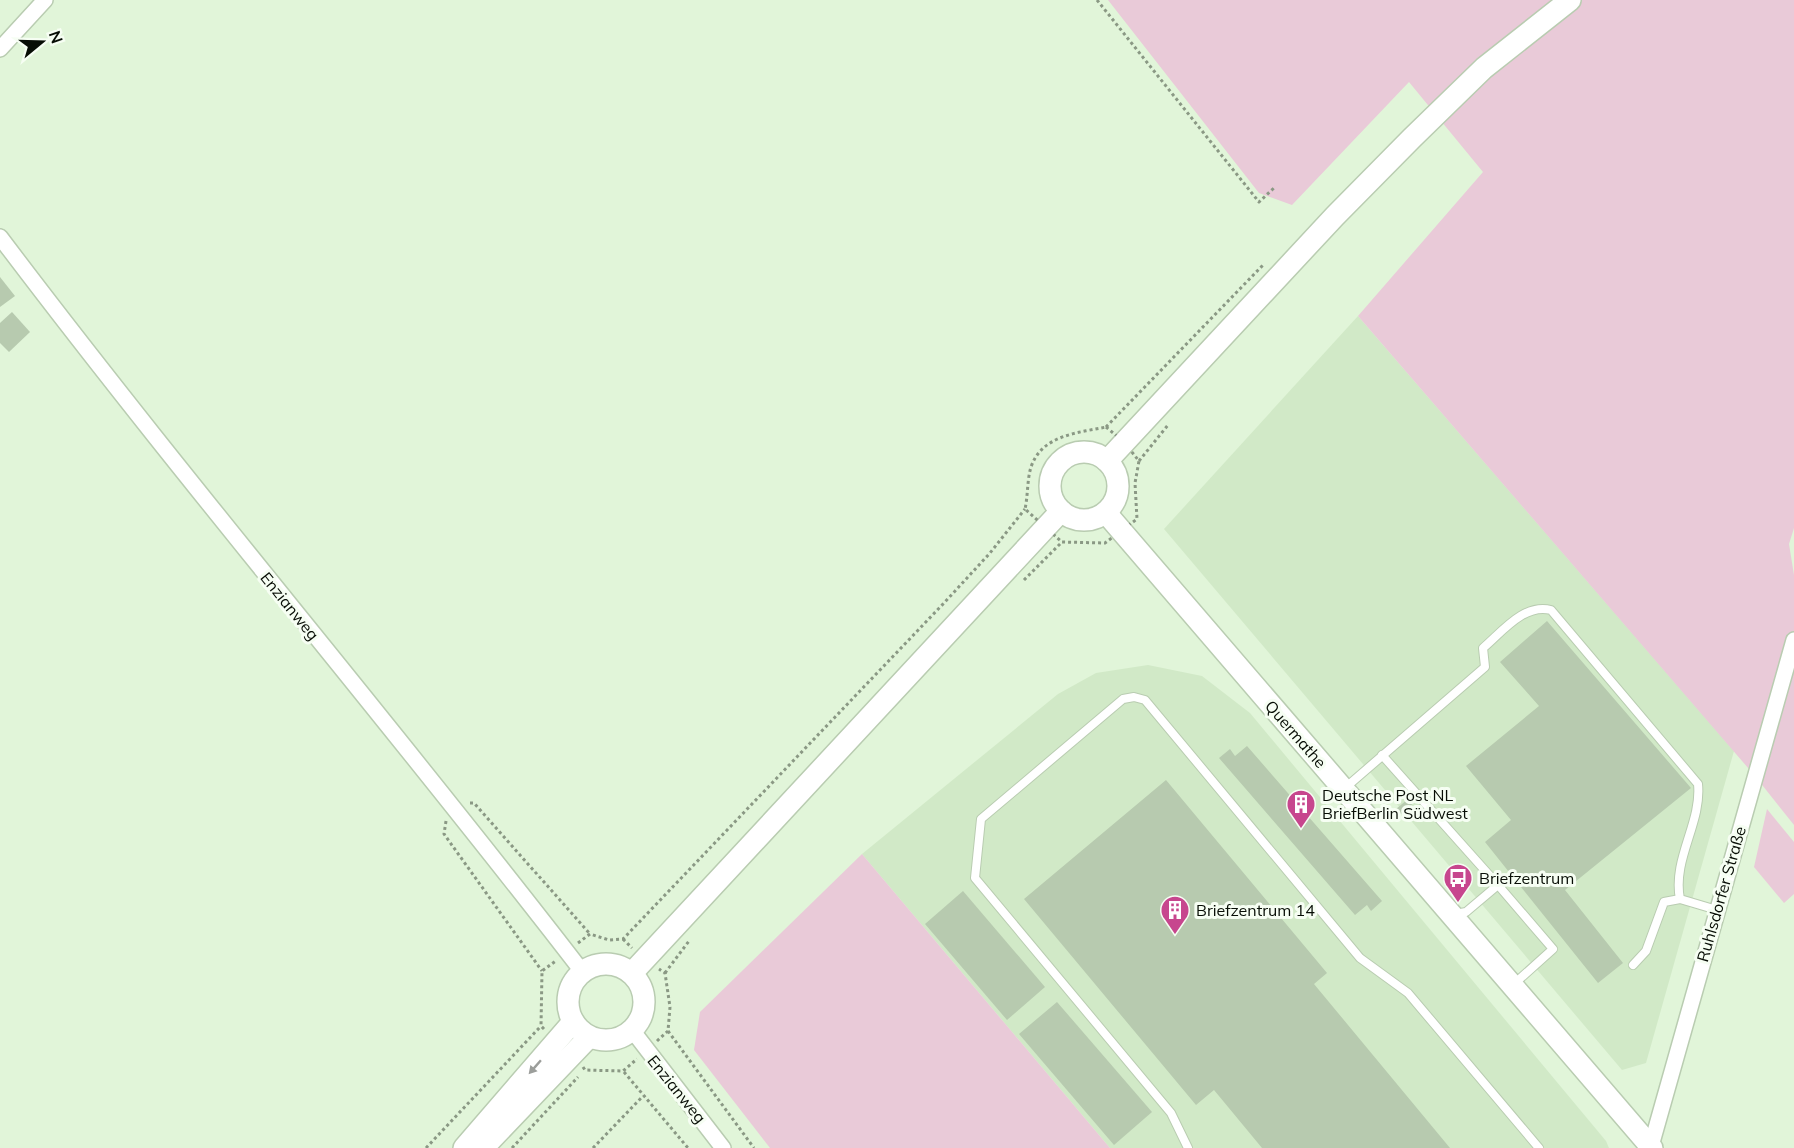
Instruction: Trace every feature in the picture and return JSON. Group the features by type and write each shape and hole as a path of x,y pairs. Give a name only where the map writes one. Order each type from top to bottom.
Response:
{"main road":[{"path":"1107,461 1412,138 1484,68 1570,0"},
{"path":"1086,452 1097,454 1107,461 1115,470 1118,482 1114,504 1106,513 1088,520 1078,520 1061,511 1050,491 1051,479 1059,463 1074,454 1086,452"},
{"path":"573,1022 589,1036 612,1040 632,1030 638,1022 644,1002 638,981 639,966 1061,511"},
{"name":"Quermathe","path":"1106,513 1512,986 1654,1147"},
{"path":"483,1148 565,1047 573,1022 567,999 576,977 584,969 596,964 639,966"},
{"path":"464,1148 565,1047 589,1036"}],"street":[{"path":"0,49 45,0"},
{"name":"Enzianweg","path":"0,237 67,325 448,804 581,970 584,969"},
{"name":"Ruhlsdorfer Straße","path":"1654,1147 1717,910 1794,640"},
{"name":"Enzianweg","path":"632,1030 723,1148"}],"lane":[{"path":"1344,789 1485,667 1483,648 1526,612 1539,607 1551,610 1698,784 1699,796 1681,866 1678,886 1680,899"},
{"path":"1188,1148 1171,1113 975,878 981,819 1124,699 1134,697 1145,700 1360,958 1408,993 1539,1148"},
{"path":"1382,755 1553,949 1512,986"},
{"path":"1450,914 1466,912 1498,885"},
{"path":"1633,965 1646,951 1664,902 1680,899 1717,910"}],"path":[{"path":"1097,0 1259,202 1275,187"},
{"path":"1025,509 1062,542 1105,543 1137,519 1135,483 1139,461 1173,417"},
{"path":"426,1148 541,1026 542,971 444,834 448,804 474,803 590,933 609,940 623,939 959,586 1025,509 1031,468 1041,449 1060,436 1106,427 1124,442 1139,461"},
{"path":"542,971 590,933"},
{"path":"623,939 639,966 665,973 670,1007 668,1031 754,1148"},
{"path":"541,1026 565,1047 585,1070 623,1071 668,1031"},
{"path":"512,1148 585,1070"},
{"path":"623,1071 688,1148"},
{"path":"593,1148 643,1096"}],"shaded area":[{"path":"1108,0 1794,0 1794,528 1789,544 1794,575 1794,825 1755,776 1358,316 1483,172 1409,82 1292,205 1259,193"},
{"path":"1358,316 1734,751 1646,1063 1622,1070 1164,529"},
{"path":"1148,665 1202,676 1250,713 1606,1141 1609,1148 1110,1148 862,854 1058,694 1096,673"},
{"path":"1767,809 1794,842 1794,894 1784,903 1754,867"},
{"path":"862,854 1110,1148 770,1148 694,1050 700,1012"}],"building":[{"path":"0,277 15,296 0,307"},
{"path":"12,312 30,332 9,352 0,343 0,323"},
{"path":"1547,621 1691,788 1565,890 1623,963 1598,983 1485,842 1511,820 1466,766 1539,706 1500,662"},
{"name":"Deutsche Post NL BriefBerlin Südwest","path":"1247,746 1382,901 1371,911 1367,905 1355,915 1219,758 1230,749 1235,756"},
{"name":"Briefzentrum 14","path":"1166,780 1327,973 1314,984 1450,1148 1262,1148 1214,1090 1196,1105 1024,899"},
{"path":"1413,795 1417,800 1401,814 1396,809"},
{"path":"963,891 1045,987 1007,1020 925,924"},
{"path":"1057,1002 1152,1112 1114,1145 1019,1034"}],"place":[{"name":"Deutsche Post NL BriefBerlin Südwest","path":"1301,830"},
{"name":"Briefzentrum","path":"1458,904"},
{"name":"Briefzentrum 14","path":"1175,936"}]}
